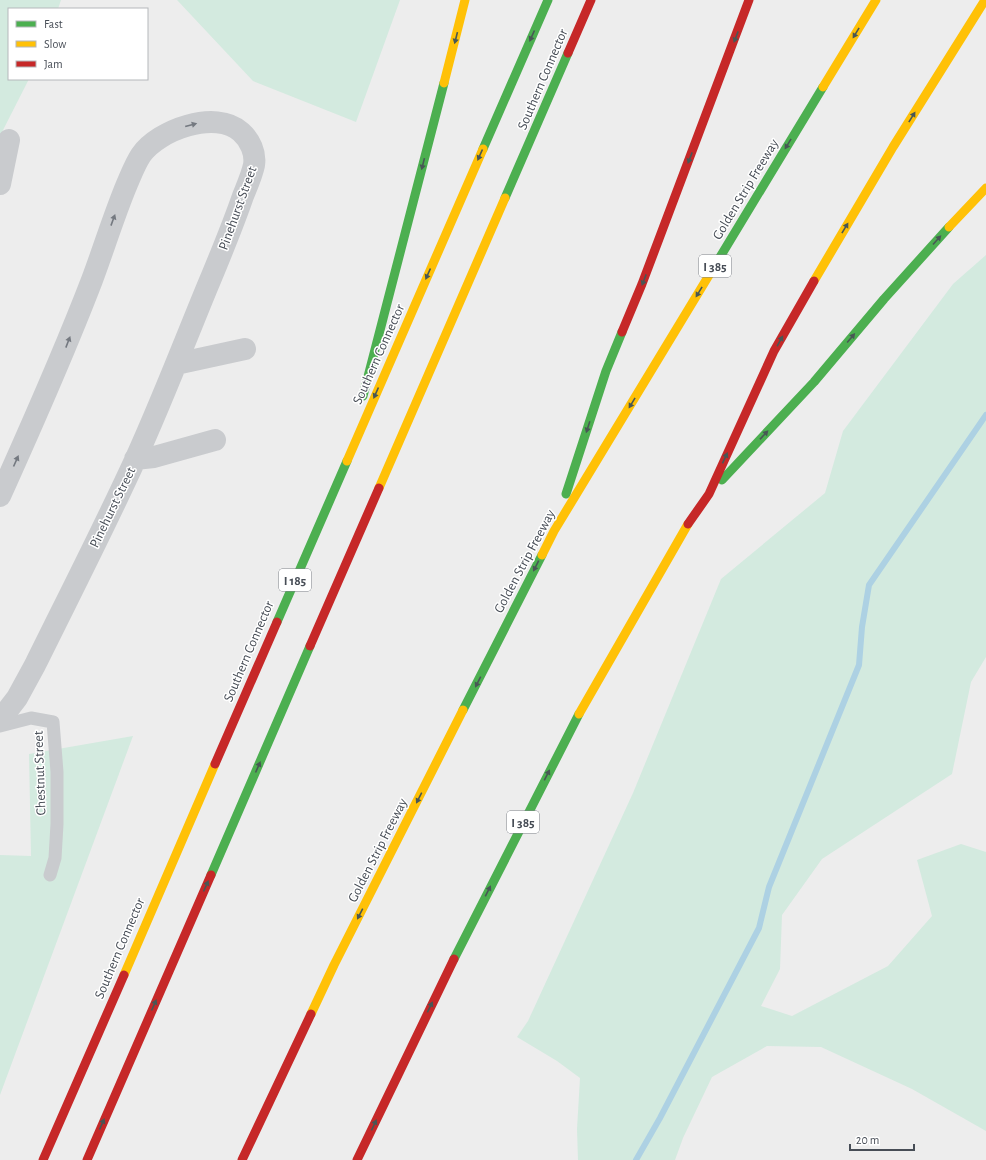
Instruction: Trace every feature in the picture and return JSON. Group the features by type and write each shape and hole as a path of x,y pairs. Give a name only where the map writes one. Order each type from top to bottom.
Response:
{"highway":[{"path":"347,460 465,0"},
{"name":"Southern Connector","path":"43,1160 548,0"},
{"name":"Southern Connector","path":"87,1160 591,0"},
{"path":"554,531 606,371 645,277 750,0"},
{"name":"Golden Strip Freeway","path":"242,1160 334,965 554,531 876,0"},
{"name":"I 385","path":"357,1160 467,931 569,732 680,537 709,494 774,351 893,147 985,0"},
{"path":"709,494 814,382 884,299 948,227 986,188"}],"street":[{"name":"Pinehurst Street","path":"0,496 56,371 92,280 122,195 141,155 158,139 171,132 188,126 212,122 229,124 238,129 249,142 254,157 254,166 236,216 176,364 135,459 18,698 0,720"},
{"path":"0,184 9,140"},
{"path":"176,364 245,350"},
{"path":"135,459 154,457 215,440"}],"lane":[{"name":"Chestnut Street","path":"0,726 30,718 53,722 57,772 57,824 56,858 50,875"}],"green space":[{"path":"0,0 61,0 58,8 8,8 8,80 28,80 0,136"},
{"path":"177,0 400,0 356,122 253,81"},
{"path":"986,255 986,657 971,682 952,774 822,859 782,915 780,969 761,1006 792,1016 888,966 932,916 917,860 961,844 986,852 986,1131 912,1089 821,1047 767,1046 712,1077 683,1138 675,1160 578,1160 577,1129 580,1078 557,1061 517,1037 528,1021 633,793 721,579 825,493 843,431 953,284"},
{"path":"133,736 0,1095 0,855 31,856 29,754"}],"waterway":[{"path":"636,1160 660,1118 759,928 769,887 859,665 862,627 869,585 986,415"}],"traffic: fast":[{"path":"483,149 548,0"},
{"path":"505,198 568,53"},
{"path":"363,396 444,83"},
{"path":"714,267 823,87"},
{"path":"722,480 814,382 884,299 949,227"},
{"path":"566,494 606,371 622,332"},
{"path":"277,622 347,461"},
{"path":"463,710 542,555"},
{"path":"211,875 310,646"},
{"path":"454,959 579,714"}],"traffic: slow":[{"path":"444,83 465,0"},
{"path":"823,87 876,0"},
{"path":"814,281 893,147 985,0"},
{"path":"347,461 483,149"},
{"path":"949,227 986,188"},
{"path":"379,488 505,198"},
{"path":"542,555 554,531 714,267"},
{"path":"579,714 688,524"},
{"path":"311,1014 334,965 463,710"},
{"path":"124,975 215,764"}],"traffic: jam":[{"path":"568,53 591,0"},
{"path":"622,332 642,284 749,0"},
{"path":"688,524 709,494 774,351 814,281"},
{"path":"310,646 379,488"},
{"path":"215,764 277,622"},
{"path":"87,1160 211,875"},
{"path":"357,1160 454,959"},
{"path":"43,1160 124,975"},
{"path":"242,1160 311,1014"}]}
